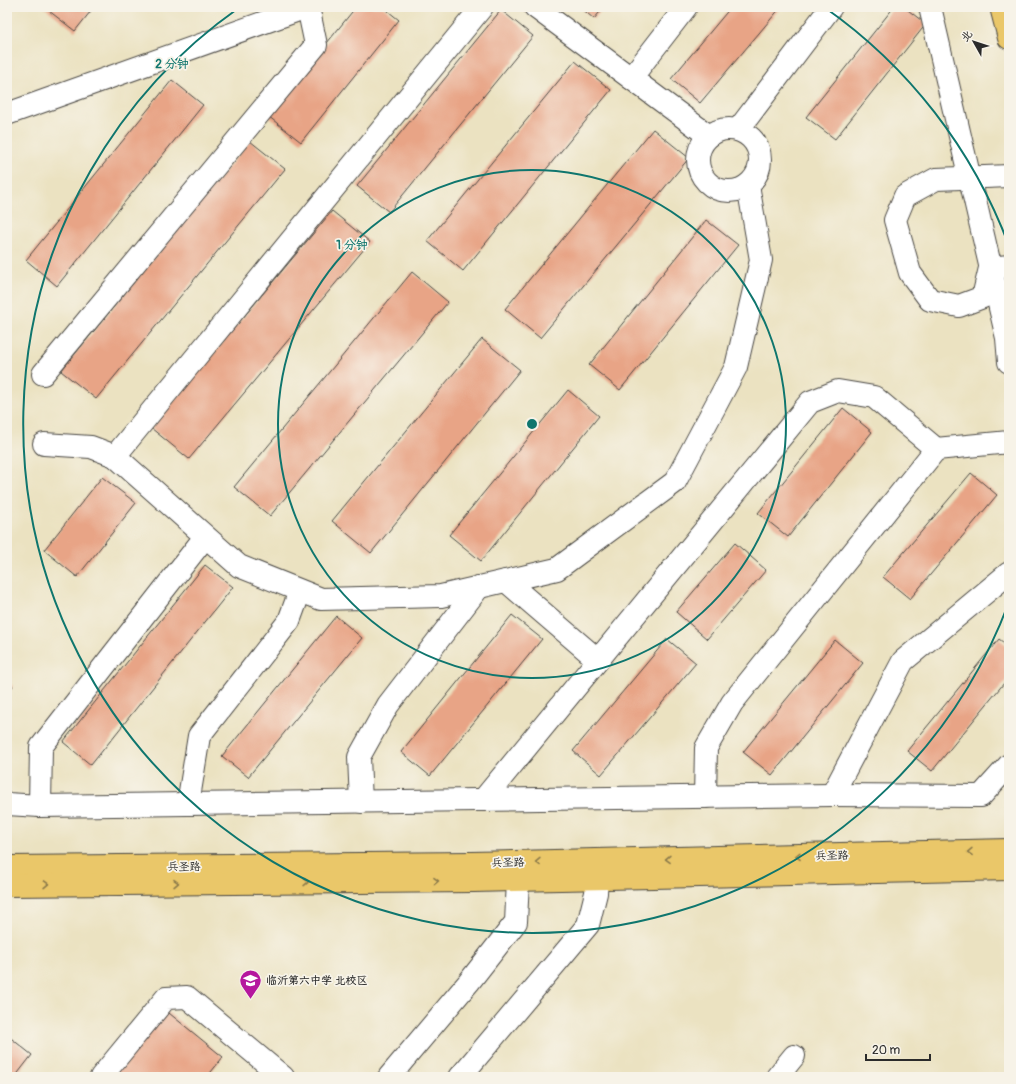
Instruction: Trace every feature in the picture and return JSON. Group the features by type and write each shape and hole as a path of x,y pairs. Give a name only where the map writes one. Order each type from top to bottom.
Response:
{"main road":[{"path":"1001,7 1009,38"},
{"name":"兵圣路","path":"7,867 472,863 1009,850"},
{"name":"兵圣路","path":"7,885 518,880 1009,869"}],"street":[{"path":"7,114 308,7 316,45 43,374"},
{"path":"115,456 482,7"},
{"path":"535,7 709,136"},
{"path":"631,78 686,7"},
{"path":"738,130 831,7"},
{"path":"930,7 969,179 1000,267 1009,362"},
{"path":"729,128 738,130 748,135 755,143 760,154 760,165 755,177 748,185 733,192 722,191 709,185 702,177 697,165 698,154 702,144 709,136 718,130 729,128"},
{"path":"1000,267 983,296 959,306 930,300 910,273 895,220 905,196 936,179 969,179 1009,176"},
{"path":"44,444 91,447 115,456 205,538 239,566 321,599 441,596 557,568 675,482 736,367 761,260 748,185"},
{"path":"483,800 810,402 838,391 874,398 936,450"},
{"path":"705,797 706,748 732,703 936,450 1009,442"},
{"path":"40,806 40,747 205,538"},
{"path":"832,795 903,661 1009,573"},
{"path":"506,581 598,660"},
{"path":"361,802 359,757 388,705 479,587"},
{"path":"188,804 199,736 289,621 300,591"},
{"path":"7,804 40,806 832,795 981,796 1009,765"},
{"path":"460,1077 588,925 596,893 597,878"},
{"path":"389,1077 469,982 516,922 518,880"},
{"path":"101,1077 166,998 187,996 283,1077"},
{"path":"777,1077 794,1056"}],"building":[{"path":"44,7 94,7 75,31"},
{"path":"356,7 383,7 399,20 301,142 268,116"},
{"path":"580,7 604,7 594,19"},
{"path":"731,7 781,7 700,103 671,79"},
{"path":"894,7 904,7 926,24 835,139 806,117"},
{"path":"501,10 533,36 389,212 357,186"},
{"path":"575,61 611,90 463,271 427,241"},
{"path":"172,80 203,105 57,286 26,260"},
{"path":"653,129 689,158 540,338 505,309"},
{"path":"250,141 285,169 96,399 61,371"},
{"path":"332,211 370,242 189,459 151,428"},
{"path":"706,220 738,245 620,390 589,365"},
{"path":"412,272 448,302 270,516 234,487"},
{"path":"482,339 520,370 371,553 332,521"},
{"path":"568,390 599,416 481,561 449,535"},
{"path":"843,408 872,432 788,537 758,513"},
{"path":"971,473 997,495 910,599 883,577"},
{"path":"102,477 136,503 77,577 44,550"},
{"path":"735,543 766,570 707,639 676,612"},
{"path":"205,565 233,587 91,765 63,742"},
{"path":"512,615 542,639 430,776 401,752"},
{"path":"336,616 362,638 248,777 222,756"},
{"path":"667,639 696,663 601,775 573,751"},
{"path":"999,639 1009,647 1009,677 932,771 907,751"},
{"path":"835,640 863,663 772,775 743,752"},
{"path":"7,682 13,686 7,693"},
{"path":"164,1009 223,1057 207,1077 110,1077"},
{"path":"7,1035 32,1055 15,1077 7,1077"}],"place":[{"name":"临沂第六中学 北校区","path":"250,1000"}]}
